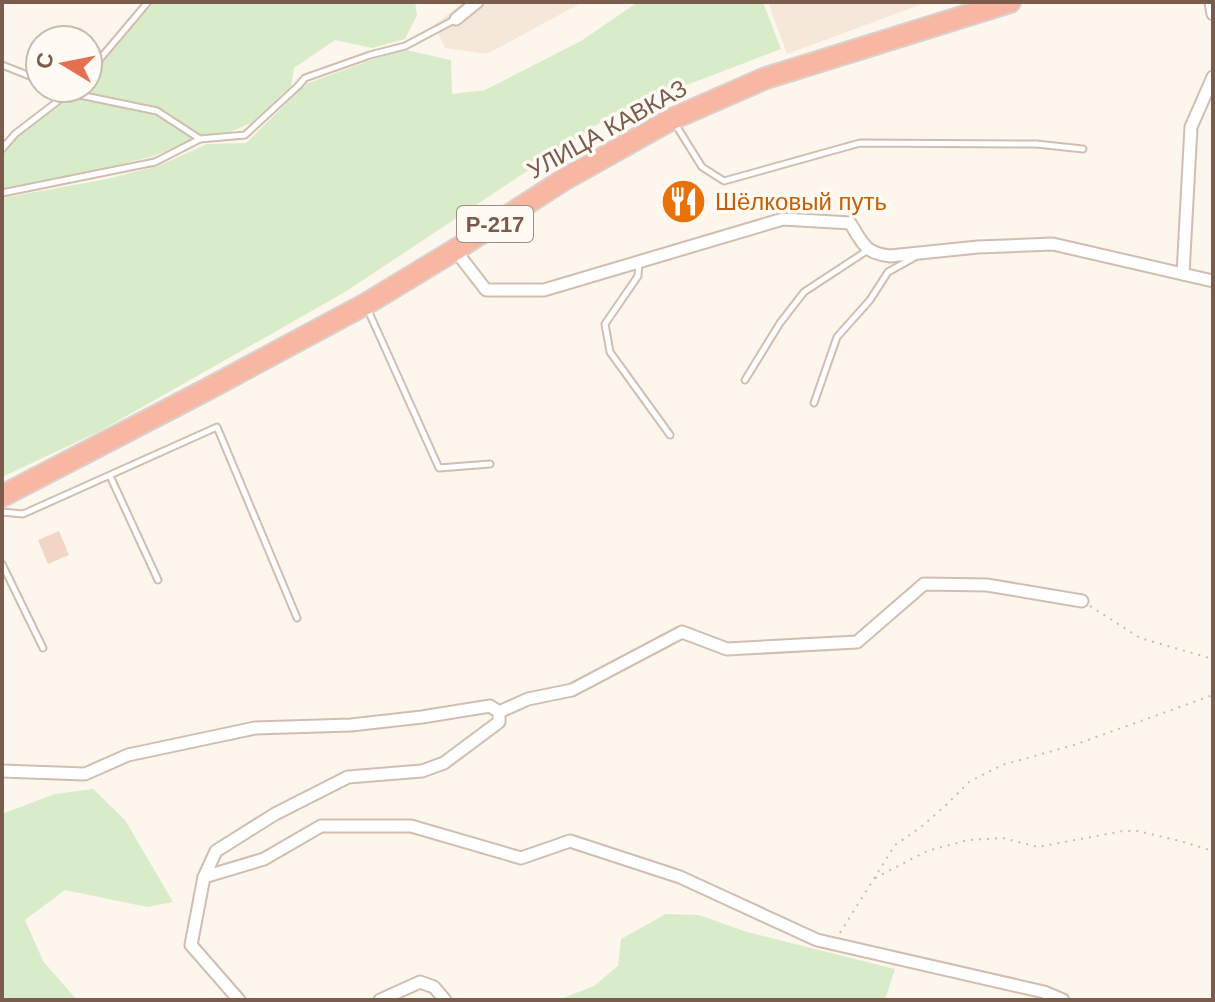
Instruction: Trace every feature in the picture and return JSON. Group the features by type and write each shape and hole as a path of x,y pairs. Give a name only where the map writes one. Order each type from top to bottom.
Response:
{"highway":[{"name":"УЛИЦА КАВКАЗ","path":"2,496 366,304 565,179 672,119 766,78 1010,2"}],"street":[{"path":"456,19 477,2"},
{"path":"1211,2 1213,14"},
{"path":"1183,274 1191,127 1213,77"},
{"path":"455,250 486,290 544,290 783,219 850,223 868,250 890,256 978,247 1053,244 1213,281"},
{"path":"499,712 528,699 572,690 682,632 727,649 857,642 924,584 987,585 1082,601"},
{"path":"2,771 85,774 128,755 255,728 351,725 490,706 499,712"},
{"path":"239,1000 191,945 204,877 216,851 275,814 348,777 422,771 444,763 499,722 499,712"},
{"path":"204,877 264,859 321,826 411,826 521,858 570,841 680,877 817,940 1044,992 1063,1000"},
{"path":"380,1000 420,982 434,987 445,1000"}],"lane":[{"path":"104,54 148,2"},
{"path":"2,193 155,162 200,139 245,135 305,78 405,46 456,19"},
{"path":"2,65 24,74"},
{"path":"104,98 157,111 200,139"},
{"path":"2,149 15,134 55,104"},
{"path":"672,119 702,167 724,181 860,143 1036,144 1083,149"},
{"path":"745,380 780,323 804,292 868,250"},
{"path":"814,403 837,337 870,300 888,272 924,252"},
{"path":"640,261 638,276 605,324 610,352 670,435"},
{"path":"366,304 439,468 490,464"},
{"path":"2,512 23,514 217,427 297,618"},
{"path":"110,476 158,580"},
{"path":"2,564 43,648"}],"path":[{"path":"1082,601 1140,638 1213,659"},
{"path":"834,944 895,845 921,827 969,782 1002,765 1074,745 1213,695"},
{"path":"874,879 927,851 968,840 1003,838 1038,847 1123,831 1152,834 1213,851"}],"shaded area":[{"path":"464,2 583,2 487,54 445,48 434,25"},
{"path":"768,2 928,2 787,54"}],"green space":[{"path":"155,2 415,2 417,15 405,39 372,48 335,40 294,68 291,86 251,123 233,131 203,136 158,109 104,97 104,59"},
{"path":"638,2 763,2 781,49 616,112 345,292 100,431 2,477 2,198 107,179 158,166 207,144 246,143 306,84 401,49 451,60 452,94 485,90 581,41"},
{"path":"104,102 156,114 193,140 154,156 2,189 2,152 15,137 62,104 104,104"},
{"path":"93,789 125,820 173,902 147,907 65,890 25,920 43,961 77,1000 2,1000 2,814 55,794"},
{"path":"666,914 699,915 747,932 895,969 885,1000 558,1000 594,986 618,966 621,939"}],"building":[{"path":"59,531 69,555 48,564 38,540"}],"place":[{"name":"Шёлковый путь","path":"684,201"}]}
